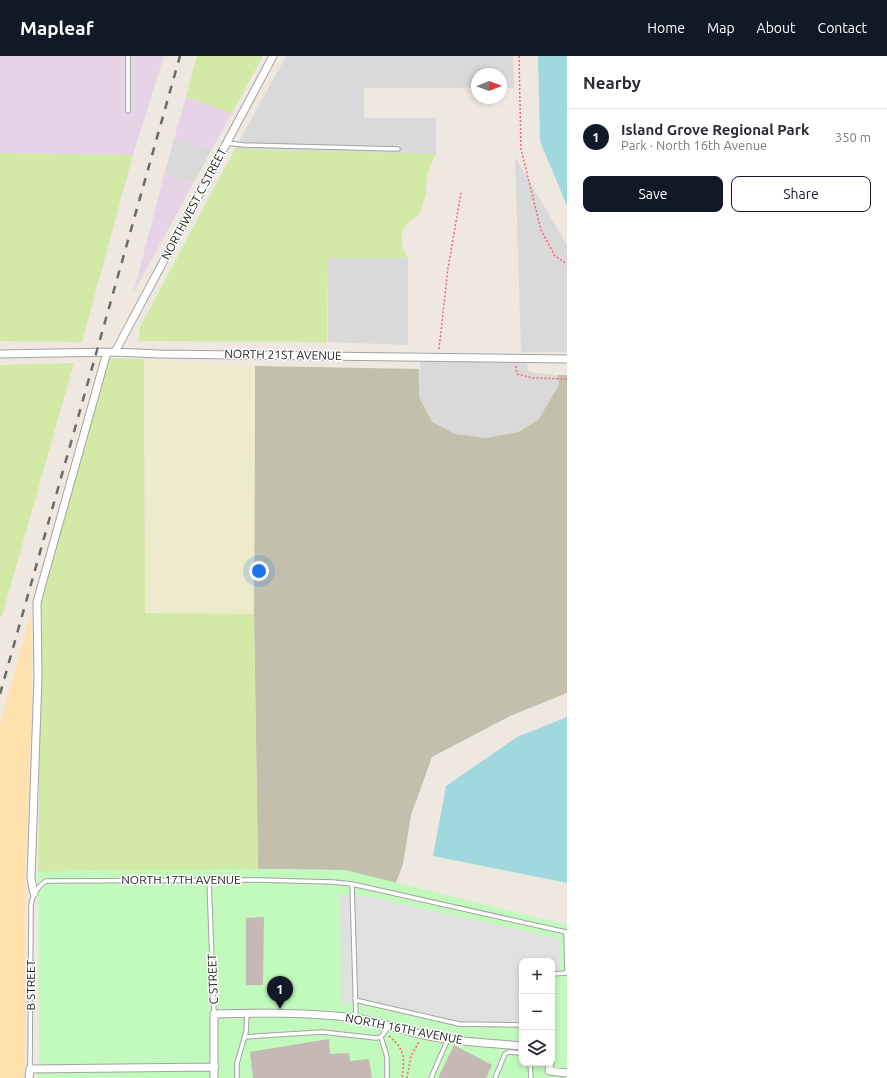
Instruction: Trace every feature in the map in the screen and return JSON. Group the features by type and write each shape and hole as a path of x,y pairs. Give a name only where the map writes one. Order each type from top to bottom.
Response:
{"street":[{"name":"NORTHWEST C STREET","path":"115,352 273,56"},
{"path":"34,893 31,878 38,678 37,602 107,352"},
{"name":"NORTH 21ST AVENUE","path":"0,354 115,352 159,354 567,359"},
{"name":"NORTH 16TH AVENUE","path":"214,1014 246,1013 356,1018 448,1039 519,1050"},
{"name":"C STREET","path":"214,1014 214,1078"},
{"path":"550,1066 549,1071 567,1073"},
{"path":"30,1069 215,1067"},
{"name":"B STREET","path":"30,1069 30,1078"}],"lane":[{"path":"128,56 128,111"},
{"path":"226,143 244,145 398,149"},
{"name":"NORTH 17TH AVENUE","path":"34,893 40,885 46,881 62,880 209,880 333,882 352,884 566,932 567,973 555,974"},
{"name":"C STREET","path":"209,880 214,1014"},
{"path":"352,884 356,1018"},
{"name":"B STREET","path":"30,1069 31,906 34,893"},
{"path":"355,1000 459,1024 519,1024"},
{"path":"237,1078 237,1063 246,1032 246,1013"},
{"path":"381,1037 389,1025"},
{"path":"244,1037 322,1032 381,1037"},
{"path":"381,1037 387,1057 387,1078"},
{"path":"431,1078 448,1039"},
{"path":"495,1078 505,1054 519,1050"},
{"path":"530,1066 531,1078"}],"path":[{"path":"519,56 521,150 541,230 555,256 567,264"},
{"path":"438,357 448,268 461,193"},
{"path":"516,358 517,374 533,378 567,379"},
{"path":"390,1036 400,1045 405,1062 402,1078"},
{"path":"407,1078 411,1056 420,1040"}],"shaded area":[{"path":"0,56 164,56 133,155 0,153"},
{"path":"286,56 513,56 514,88 507,88 507,68 471,68 471,88 364,88 364,118 436,118 436,154 235,149"},
{"path":"186,97 232,113 212,149 174,139"},
{"path":"174,139 212,149 194,182 164,175"},
{"path":"515,157 567,245 567,352 521,352"},
{"path":"164,175 194,182 133,294"},
{"path":"328,258 408,258 408,345 328,342"},
{"path":"144,359 255,366 254,614 145,614"},
{"path":"420,360 526,362 529,372 558,375 559,385 538,420 518,432 487,438 455,434 432,422 419,397"},
{"path":"255,366 419,369 419,397 432,422 455,434 487,438 518,432 538,420 559,385 558,375 567,375 567,693 510,716 432,757 411,815 403,864 396,883 345,870 258,869 254,614"},
{"path":"340,895 371,897 560,939 560,970 555,970 555,958 519,958 519,1022 459,1021 359,1000 341,1005"}],"green space":[{"path":"197,56 263,56 232,113 186,97"},
{"path":"235,149 436,154 427,175 426,194 419,215 408,223 402,234 402,246 408,258 328,258 327,342 139,341 140,327"},
{"path":"0,153 133,155 82,342 0,341"},
{"path":"109,358 144,359 145,613 254,614 258,869 38,872 42,601"},
{"path":"74,363 2,616 0,616 0,365"},
{"path":"244,869 345,870 567,925 567,1078 37,1078 39,1058 38,872"}],"sand":[{"path":"31,613 32,710 25,885 25,1066 24,1078 0,1078 0,725"}],"water":[{"path":"538,56 567,56 567,206 540,141"},
{"path":"567,717 567,883 433,856 446,786 517,737"}],"building":[{"path":"264,917 263,985 246,985 246,918"},
{"path":"329,1039 330,1054 349,1053 350,1061 369,1059 372,1078 253,1078 250,1052"},
{"path":"454,1045 492,1065 486,1078 438,1078"}],"railway":[{"path":"0,694 180,56"}],"place":[{"name":"Island Grove Regional Park","path":"280,1009"}]}
